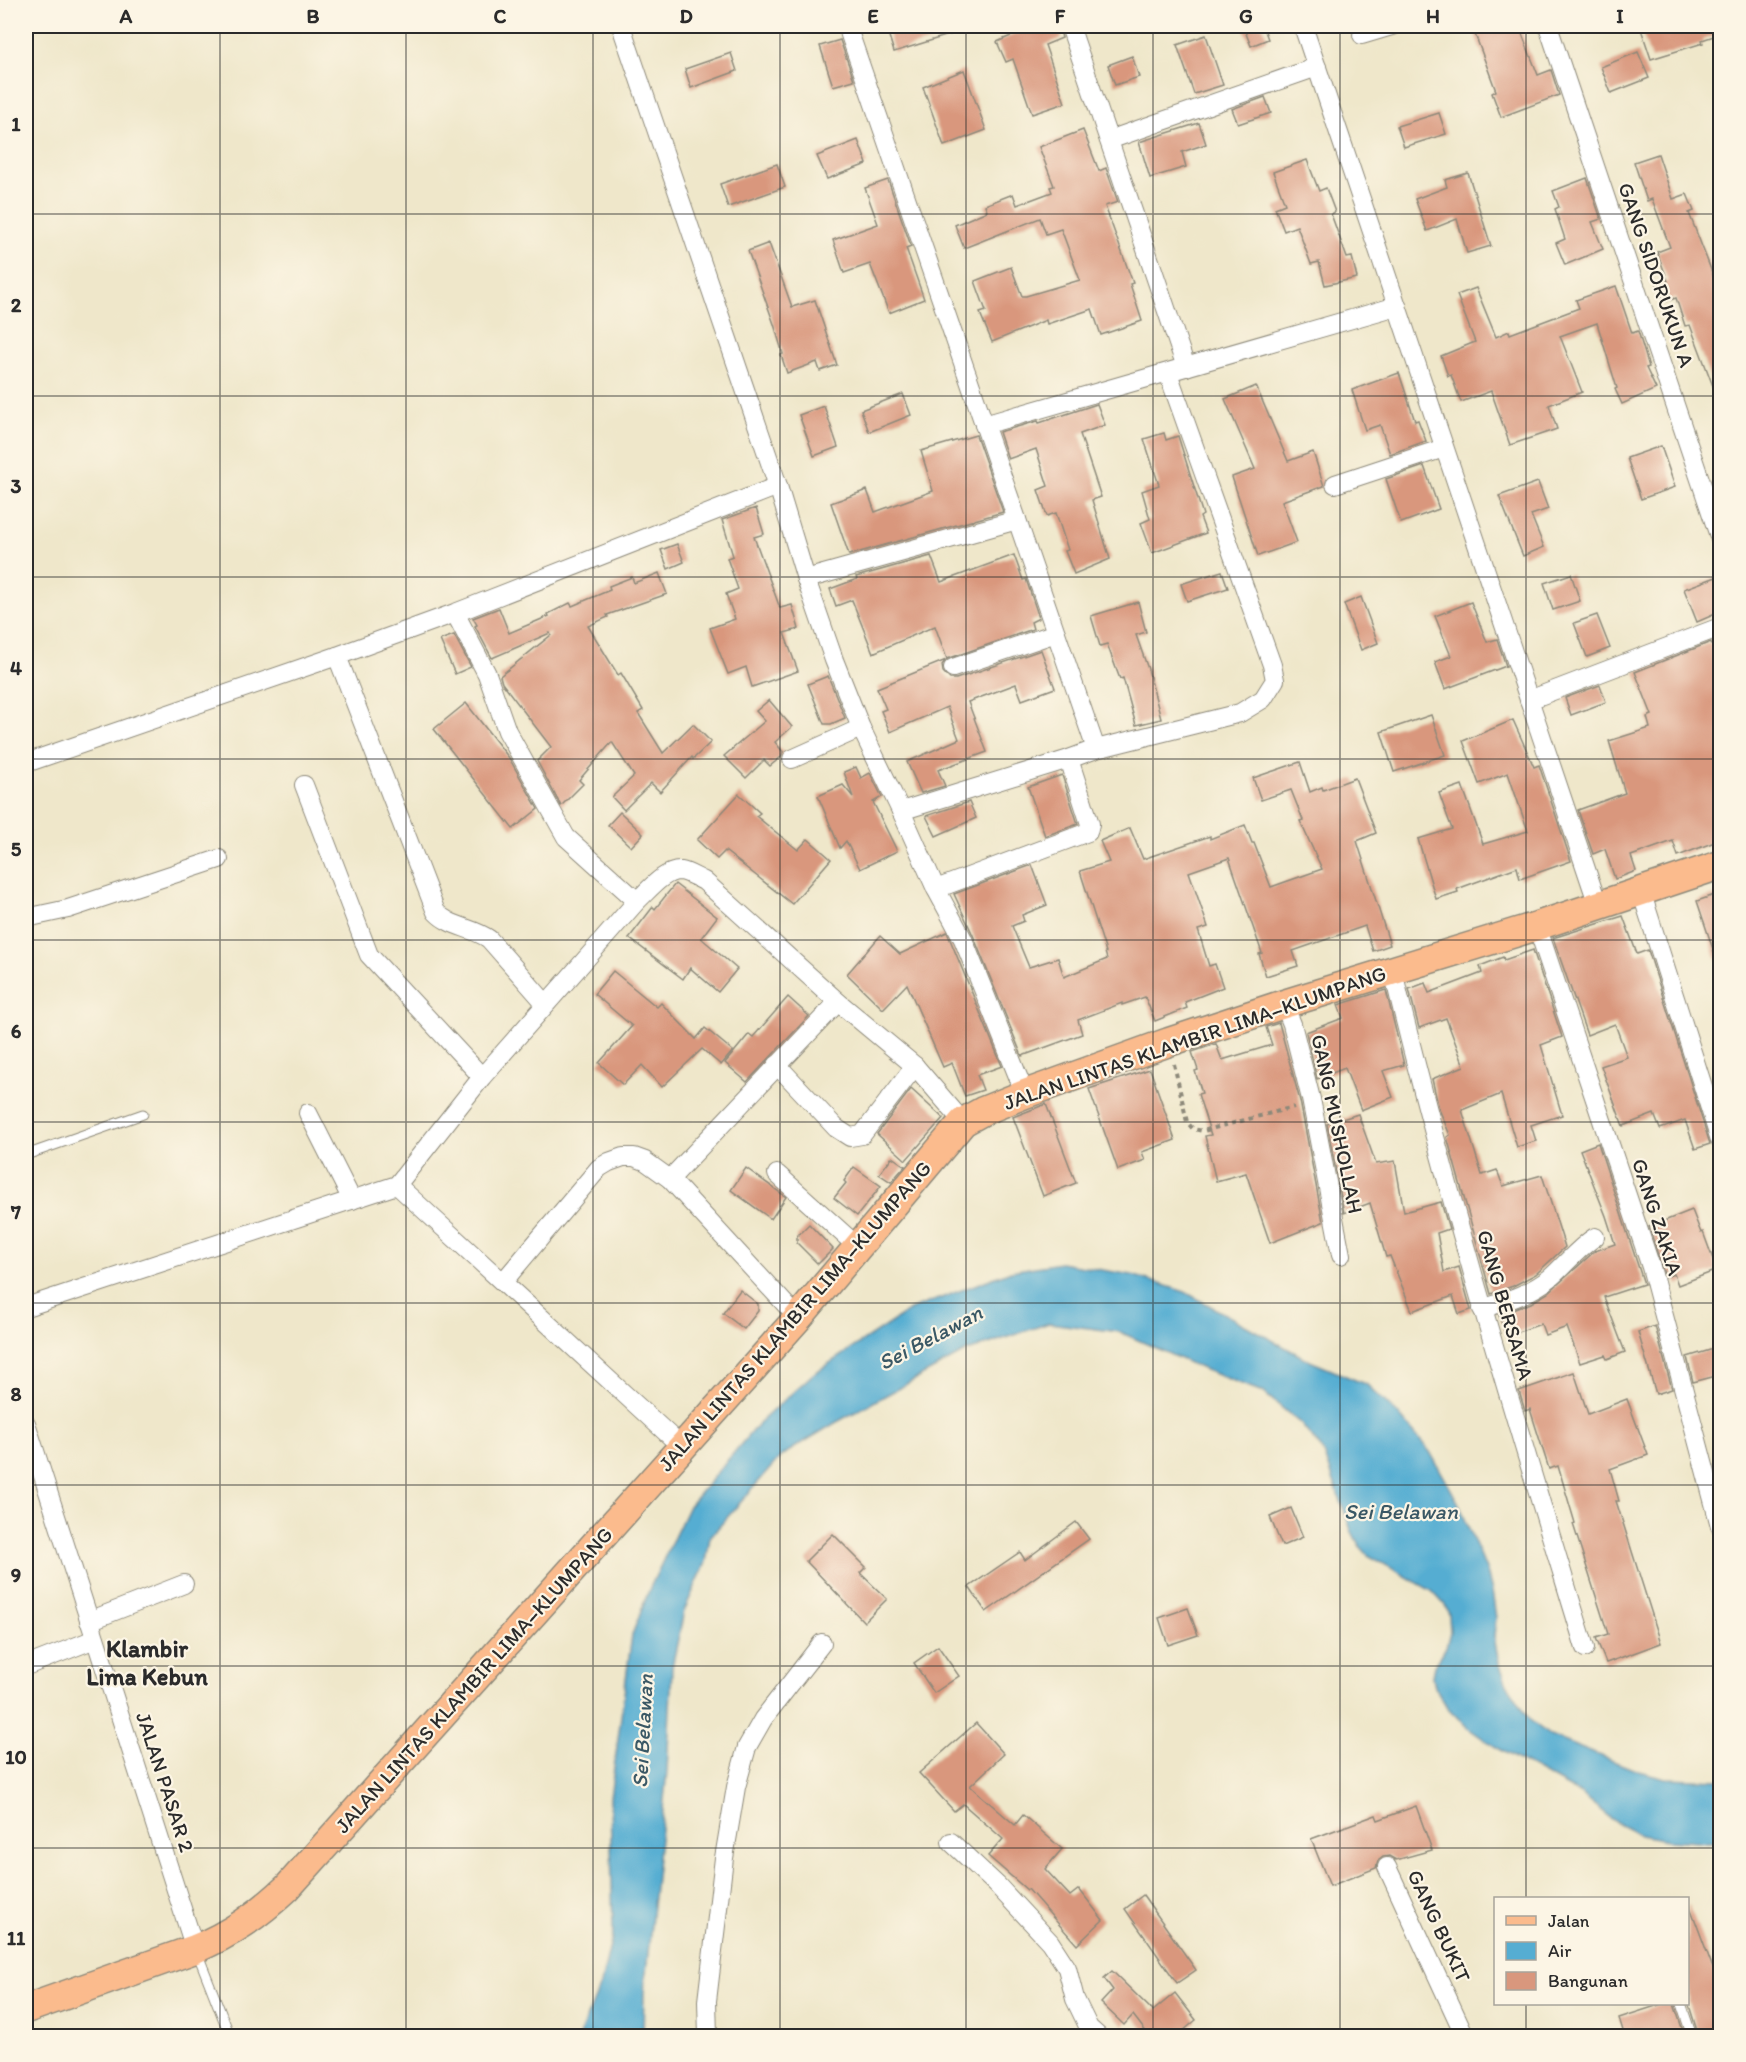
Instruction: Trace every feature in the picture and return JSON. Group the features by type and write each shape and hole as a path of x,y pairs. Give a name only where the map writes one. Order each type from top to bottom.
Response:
{"main road":[{"name":"JALAN LINTAS KLAMBIR LIMA–KLUMPANG","path":"26,2009 220,1938 260,1913 287,1888 798,1318 963,1122 983,1111 1169,1042 1641,891 1719,871"}],"street":[{"path":"621,26 778,486 806,579 834,660 861,728 936,889 963,939 1025,1095"},
{"path":"847,26 1096,749"},
{"path":"1070,26 1186,368"},
{"path":"1303,26 1598,905"},
{"path":"1362,36 1392,26"},
{"name":"GANG SIDORUKUN A","path":"1548,26 1720,539"},
{"path":"1109,140 1317,67"},
{"path":"984,425 1397,306"},
{"path":"901,811 1096,749 1240,713 1263,699 1275,680 1272,665 1168,373"},
{"path":"1335,484 1444,448"},
{"path":"26,763 455,613 778,486"},
{"path":"806,579 1017,520"},
{"path":"455,613 487,674 507,731 566,837 637,901"},
{"path":"1529,700 1720,627"},
{"path":"953,668 1056,633"},
{"path":"337,656 436,912 444,921 480,932 489,939 546,1004"},
{"path":"792,759 861,728"},
{"path":"936,889 1088,832 1090,824 1069,759"},
{"path":"304,785 369,955 482,1077"},
{"path":"26,918 68,909 219,859"},
{"path":"26,1307 397,1185 482,1077 637,901 665,875 675,872 683,871 704,881 838,1002 915,1066 963,1122"},
{"path":"1641,891 1720,1140"},
{"name":"GANG ZAKIA","path":"1537,926 1651,1267 1720,1526"},
{"name":"GANG BERSAMA","path":"1393,971 1415,1066 1482,1309 1586,1648"},
{"path":"670,1179 838,1002"},
{"name":"GANG MUSHOLLAH","path":"1284,1004 1292,1024 1312,1103 1341,1255"},
{"path":"777,1065 836,1128 850,1137 862,1134 915,1066"},
{"path":"308,1113 352,1200"},
{"path":"503,1282 599,1168 623,1157 634,1157 645,1161 670,1179 798,1318"},
{"path":"777,1174 858,1247"},
{"path":"397,1185 682,1447"},
{"path":"1482,1309 1526,1294 1548,1279 1595,1237"},
{"name":"JALAN PASAR 2","path":"26,1423 195,1949"},
{"path":"89,1621 184,1584"},
{"path":"26,1666 95,1639"},
{"path":"708,2037 707,2001 724,1858 736,1787 747,1747 763,1719 822,1643"},
{"path":"951,1842 997,1885 1050,1942 1067,1968 1075,1999 1089,2028 1098,2037"},
{"name":"GANG BUKIT","path":"1387,1867 1465,2037"}],"lane":[{"path":"26,1155 143,1114"},
{"path":"195,1949 230,2037"},
{"path":"1681,2005 1692,2037"}],"path":[{"path":"1169,1042 1187,1122 1193,1129 1203,1131 1312,1103"}],"water":[{"name":"Sei Belawan","path":"1060,1263 1132,1275 1185,1292 1310,1361 1367,1385 1398,1414 1430,1452 1458,1502 1487,1572 1492,1591 1496,1618 1494,1637 1499,1663 1507,1684 1530,1720 1550,1736 1638,1771 1666,1778 1720,1780 1720,1840 1698,1842 1640,1835 1617,1823 1579,1793 1495,1747 1468,1728 1447,1707 1435,1687 1433,1676 1435,1666 1446,1647 1450,1632 1449,1614 1444,1604 1432,1591 1368,1555 1359,1545 1351,1530 1324,1453 1301,1424 1263,1392 1205,1370 1120,1332 1049,1323 965,1352 835,1423 781,1456 710,1537 706,1562 684,1611 672,1667 667,1771 644,1992 643,2036 579,2036 601,1984 613,1933 610,1798 632,1635 649,1590 689,1506 758,1424 813,1374 910,1310 1011,1271"}],"building":[{"path":"901,26 964,26 965,30 894,52 887,30"},
{"path":"1034,26 1059,26 1062,38 1045,45 1065,103 1032,114 1013,59 1006,62 997,42"},
{"path":"1243,26 1263,26 1268,39 1251,46"},
{"path":"1472,26 1519,26 1538,75 1551,70 1559,95 1501,117 1492,93 1496,91"},
{"path":"1640,26 1720,26 1720,34 1702,40 1703,43 1651,59"},
{"path":"1206,35 1223,85 1194,94 1177,45"},
{"path":"840,40 854,80 833,86 820,46"},
{"path":"1638,52 1649,78 1611,93 1601,67"},
{"path":"731,53 737,71 691,88 685,69"},
{"path":"1132,56 1139,77 1115,85 1108,65"},
{"path":"964,70 986,130 944,146 923,87"},
{"path":"1265,97 1271,113 1238,124 1232,109"},
{"path":"1439,113 1446,134 1404,147 1397,126"},
{"path":"1199,123 1206,144 1182,152 1186,167 1150,178 1139,142"},
{"path":"1083,130 1099,171 1106,168 1118,202 1105,206 1133,283 1130,284 1142,321 1101,335 1092,309 1047,324 1046,320 992,342 980,313 986,311 975,281 1011,267 1022,296 1026,296 1080,280 1061,229 1046,234 1040,218 964,248 955,225 987,211 985,205 1013,194 1017,205 1052,192 1050,187 1054,186 1039,147"},
{"path":"858,140 867,164 827,179 817,156"},
{"path":"1658,154 1673,199 1687,194 1694,211 1689,213 1720,293 1719,402 1690,325 1685,326 1676,298 1664,302 1657,284 1668,281 1657,252 1670,247 1652,199 1647,201 1634,162"},
{"path":"1307,160 1319,191 1326,188 1335,212 1331,214 1347,258 1352,257 1357,278 1325,285 1319,262 1311,264 1297,226 1284,231 1275,208 1285,204 1273,172"},
{"path":"777,164 785,187 728,207 720,184"},
{"path":"1468,173 1491,246 1467,253 1457,219 1427,231 1415,199 1447,187 1445,180"},
{"path":"1587,178 1601,219 1592,222 1603,249 1565,265 1556,243 1565,239 1555,209 1559,207 1553,191"},
{"path":"888,180 911,246 906,248 924,299 889,313 870,264 844,273 833,240 878,224 865,188"},
{"path":"769,243 792,307 815,300 837,365 820,371 817,362 787,373 774,324 748,251"},
{"path":"1616,286 1632,333 1638,331 1649,367 1646,368 1656,389 1622,404 1615,389 1617,388 1597,323 1560,336 1582,392 1549,405 1557,429 1510,445 1491,391 1461,402 1441,356 1475,342 1457,295 1476,288 1496,337 1579,308 1576,300"},
{"path":"1399,373 1415,421 1418,420 1426,441 1390,454 1380,425 1365,430 1352,390"},
{"path":"1256,386 1288,461 1313,452 1324,486 1282,501 1297,542 1258,556 1232,477 1255,469 1225,399"},
{"path":"903,394 911,415 869,432 861,410"},
{"path":"1097,404 1105,425 1080,434 1101,497 1092,500 1110,559 1074,574 1065,551 1068,550 1056,513 1047,516 1038,490 1048,486 1036,449 1008,459 999,432 1038,421 1039,423"},
{"path":"824,406 838,447 814,456 799,415"},
{"path":"1164,433 1166,440 1178,436 1203,515 1200,517 1206,533 1152,553 1141,523 1150,519 1142,491 1159,485 1144,439"},
{"path":"976,435 1003,512 849,555 831,503 867,490 875,512 933,491 921,451"},
{"path":"1661,446 1675,487 1641,499 1627,458"},
{"path":"1424,466 1439,509 1401,523 1386,479"},
{"path":"1538,482 1548,509 1531,515 1544,547 1523,556 1499,496"},
{"path":"756,508 764,534 754,537 780,608 792,605 799,629 784,633 798,671 752,687 746,667 728,674 710,628 735,619 726,594 738,589 727,558 733,556 722,520"},
{"path":"677,544 684,562 668,569 661,550"},
{"path":"1014,555 1023,580 1026,579 1039,618 1031,622 1033,629 947,659 935,626 873,653 852,600 836,606 830,589 857,579 856,577 931,556 941,582"},
{"path":"1222,571 1228,588 1187,601 1181,584"},
{"path":"659,573 667,594 607,615 608,617 588,626 618,675 621,673 643,710 638,713 663,753 693,724 711,742 693,759 692,757 660,792 651,783 624,810 612,797 634,776 612,742 579,780 583,784 561,806 537,761 551,747 502,683 500,676 551,635 550,633 492,658 473,618 499,608 509,633 549,616 548,614 570,603 572,606 610,590 609,586 632,577 634,583"},
{"path":"1571,574 1580,601 1553,610 1544,583"},
{"path":"1716,577 1720,588 1720,612 1697,622 1684,589"},
{"path":"1361,597 1378,643 1361,650 1344,604"},
{"path":"1138,602 1146,632 1136,635 1148,669 1161,719 1136,725 1123,678 1120,679 1107,644 1100,646 1091,616"},
{"path":"1471,602 1487,642 1497,639 1506,666 1445,689 1435,662 1451,656 1435,616"},
{"path":"1597,615 1610,648 1587,657 1574,623"},
{"path":"454,635 471,667 455,674 440,640"},
{"path":"1711,642 1720,666 1720,840 1678,856 1673,841 1631,856 1636,871 1615,879 1605,849 1593,854 1578,810 1625,793 1609,741 1650,728 1647,717 1652,715 1635,672"},
{"path":"1041,650 1055,688 1022,700 1016,684 968,702 987,752 938,770 945,786 921,793 907,762 959,739 947,707 890,732 881,711 886,709 877,688 946,660 942,665 943,672 950,679 956,679"},
{"path":"828,676 845,718 831,724 824,724 808,684"},
{"path":"1600,685 1606,702 1571,715 1565,698"},
{"path":"769,700 792,727 775,742 783,752 781,757 770,766 764,760 746,778 724,756 765,721 756,711"},
{"path":"466,703 509,758 538,809 513,829 434,729"},
{"path":"1431,715 1445,755 1394,772 1381,732"},
{"path":"1513,720 1534,767 1539,765 1571,861 1520,879 1517,867 1436,899 1418,839 1452,829 1439,793 1462,785 1483,844 1528,831 1508,773 1479,784 1463,741"},
{"path":"1300,762 1310,792 1322,787 1323,790 1355,778 1376,833 1357,841 1390,945 1373,951 1365,926 1293,951 1298,966 1266,976 1259,954 1262,953 1229,858 1189,872 1208,927 1198,930 1209,966 1215,964 1223,987 1185,1002 1187,1008 1155,1021 1145,997 1122,1005 1122,1003 1078,1020 1082,1034 1022,1056 954,894 1032,865 1047,905 1022,915 1024,921 1012,926 1029,967 1058,958 1064,977 1107,959 1080,871 1109,862 1100,841 1130,828 1143,859 1210,836 1210,839 1245,825 1271,887 1322,869 1300,821 1303,820 1291,790 1261,800 1253,778"},
{"path":"856,767 861,778 870,773 882,797 873,802 897,851 860,869 846,841 840,848 818,796 843,785 853,797 844,772"},
{"path":"1062,775 1078,824 1045,836 1028,787"},
{"path":"739,794 760,813 756,816 798,850 808,839 831,859 792,904 725,851 717,859 697,840"},
{"path":"969,802 976,818 936,836 926,816"},
{"path":"620,812 643,834 631,847 608,825"},
{"path":"675,884 717,917 701,938 737,969 718,992 690,968 683,979 629,938 653,907 655,909"},
{"path":"1720,893 1720,961 1717,961 1697,901"},
{"path":"1623,916 1637,954 1648,950 1710,1144 1695,1149 1685,1120 1660,1129 1654,1114 1623,1126 1601,1066 1627,1057 1615,1024 1587,1035 1553,938"},
{"path":"947,932 1002,1066 977,1075 983,1090 965,1096 952,1063 943,1067 907,984 883,1009 847,974 880,936 900,954"},
{"path":"1533,950 1562,1037 1541,1045 1562,1115 1531,1125 1536,1141 1517,1147 1501,1094 1462,1110 1482,1175 1497,1170 1503,1186 1542,1175 1565,1247 1536,1274 1491,1294 1447,1137 1450,1135 1439,1109 1432,1079 1464,1066 1446,1018 1419,1028 1409,989 1425,983 1429,993 1482,973 1480,966 1503,957 1504,960"},
{"path":"613,971 657,1007 661,1003 696,1039 705,1028 733,1051 721,1065 702,1049 662,1087 642,1065 623,1085 599,1063 632,1026 594,994"},
{"path":"1386,990 1404,1065 1383,1071 1393,1097 1361,1110 1345,1068 1317,1079 1306,1032 1343,1018 1338,1005"},
{"path":"788,997 809,1016 747,1082 725,1063 749,1034 753,1037"},
{"path":"1279,1023 1300,1101 1323,1222 1270,1243 1246,1173 1216,1181 1205,1136 1211,1135 1198,1094 1202,1093 1192,1052 1216,1044 1222,1060 1272,1045 1266,1027"},
{"path":"1150,1069 1175,1140 1142,1152 1145,1160 1118,1170 1089,1089"},
{"path":"911,1089 943,1118 906,1160 877,1134"},
{"path":"1046,1104 1076,1183 1043,1196 1013,1117"},
{"path":"1358,1114 1376,1164 1395,1161 1404,1212 1441,1202 1449,1229 1437,1233 1444,1272 1459,1267 1471,1310 1459,1314 1453,1296 1412,1311 1390,1256 1386,1257 1370,1203 1344,1213 1327,1124"},
{"path":"1598,1143 1644,1284 1604,1297 1625,1352 1607,1359 1605,1355 1580,1363 1567,1327 1545,1335 1541,1324 1506,1336 1499,1315 1531,1303 1548,1293 1595,1251 1615,1244 1580,1150"},
{"path":"892,1157 905,1166 891,1182 879,1174"},
{"path":"854,1167 881,1186 857,1216 834,1198 846,1183 844,1181"},
{"path":"746,1168 786,1197 771,1219 731,1190"},
{"path":"1692,1210 1717,1270 1678,1285 1674,1274 1665,1277 1649,1227"},
{"path":"809,1224 833,1249 818,1264 797,1243 797,1236"},
{"path":"740,1290 758,1304 758,1311 744,1329 723,1313"},
{"path":"1655,1326 1672,1389 1656,1394 1638,1332"},
{"path":"1720,1347 1720,1372 1715,1374 1716,1376 1693,1382 1687,1357"},
{"path":"1574,1372 1588,1414 1627,1399 1648,1455 1610,1469 1619,1501 1616,1501 1661,1643 1606,1663 1596,1638 1608,1634 1573,1524 1575,1523 1558,1466 1549,1469 1530,1409 1525,1411 1519,1391"},
{"path":"1291,1508 1303,1537 1282,1546 1270,1517"},
{"path":"1076,1522 1089,1539 986,1612 969,1587 1020,1552 1025,1560"},
{"path":"833,1534 866,1567 860,1573 887,1599 864,1622 806,1561"},
{"path":"1188,1608 1198,1635 1168,1645 1159,1618"},
{"path":"938,1646 959,1676 934,1693 914,1663"},
{"path":"976,1723 1004,1754 970,1786 1015,1825 1023,1815 1062,1849 1045,1869 1070,1896 1079,1889 1103,1920 1077,1945 1028,1889 988,1856 1003,1839 963,1804 954,1811 919,1773"},
{"path":"1416,1806 1432,1850 1396,1860 1389,1856 1383,1857 1378,1861 1376,1868 1330,1886 1311,1839 1376,1815 1378,1820"},
{"path":"1143,1895 1196,1970 1177,1983 1125,1909"},
{"path":"1689,1904 1720,1987 1720,2037 1699,2037 1689,2005"},
{"path":"1112,1971 1153,2011 1175,1993 1196,2020 1176,2037 1150,2037 1133,2015 1124,2025 1101,2003 1113,1990 1104,1978"},
{"path":"1659,2005 1674,2005 1685,2037 1625,2037 1619,2018"}],"district":[{"name":"Klambir Lima Kebun","path":"147,1663"}]}
